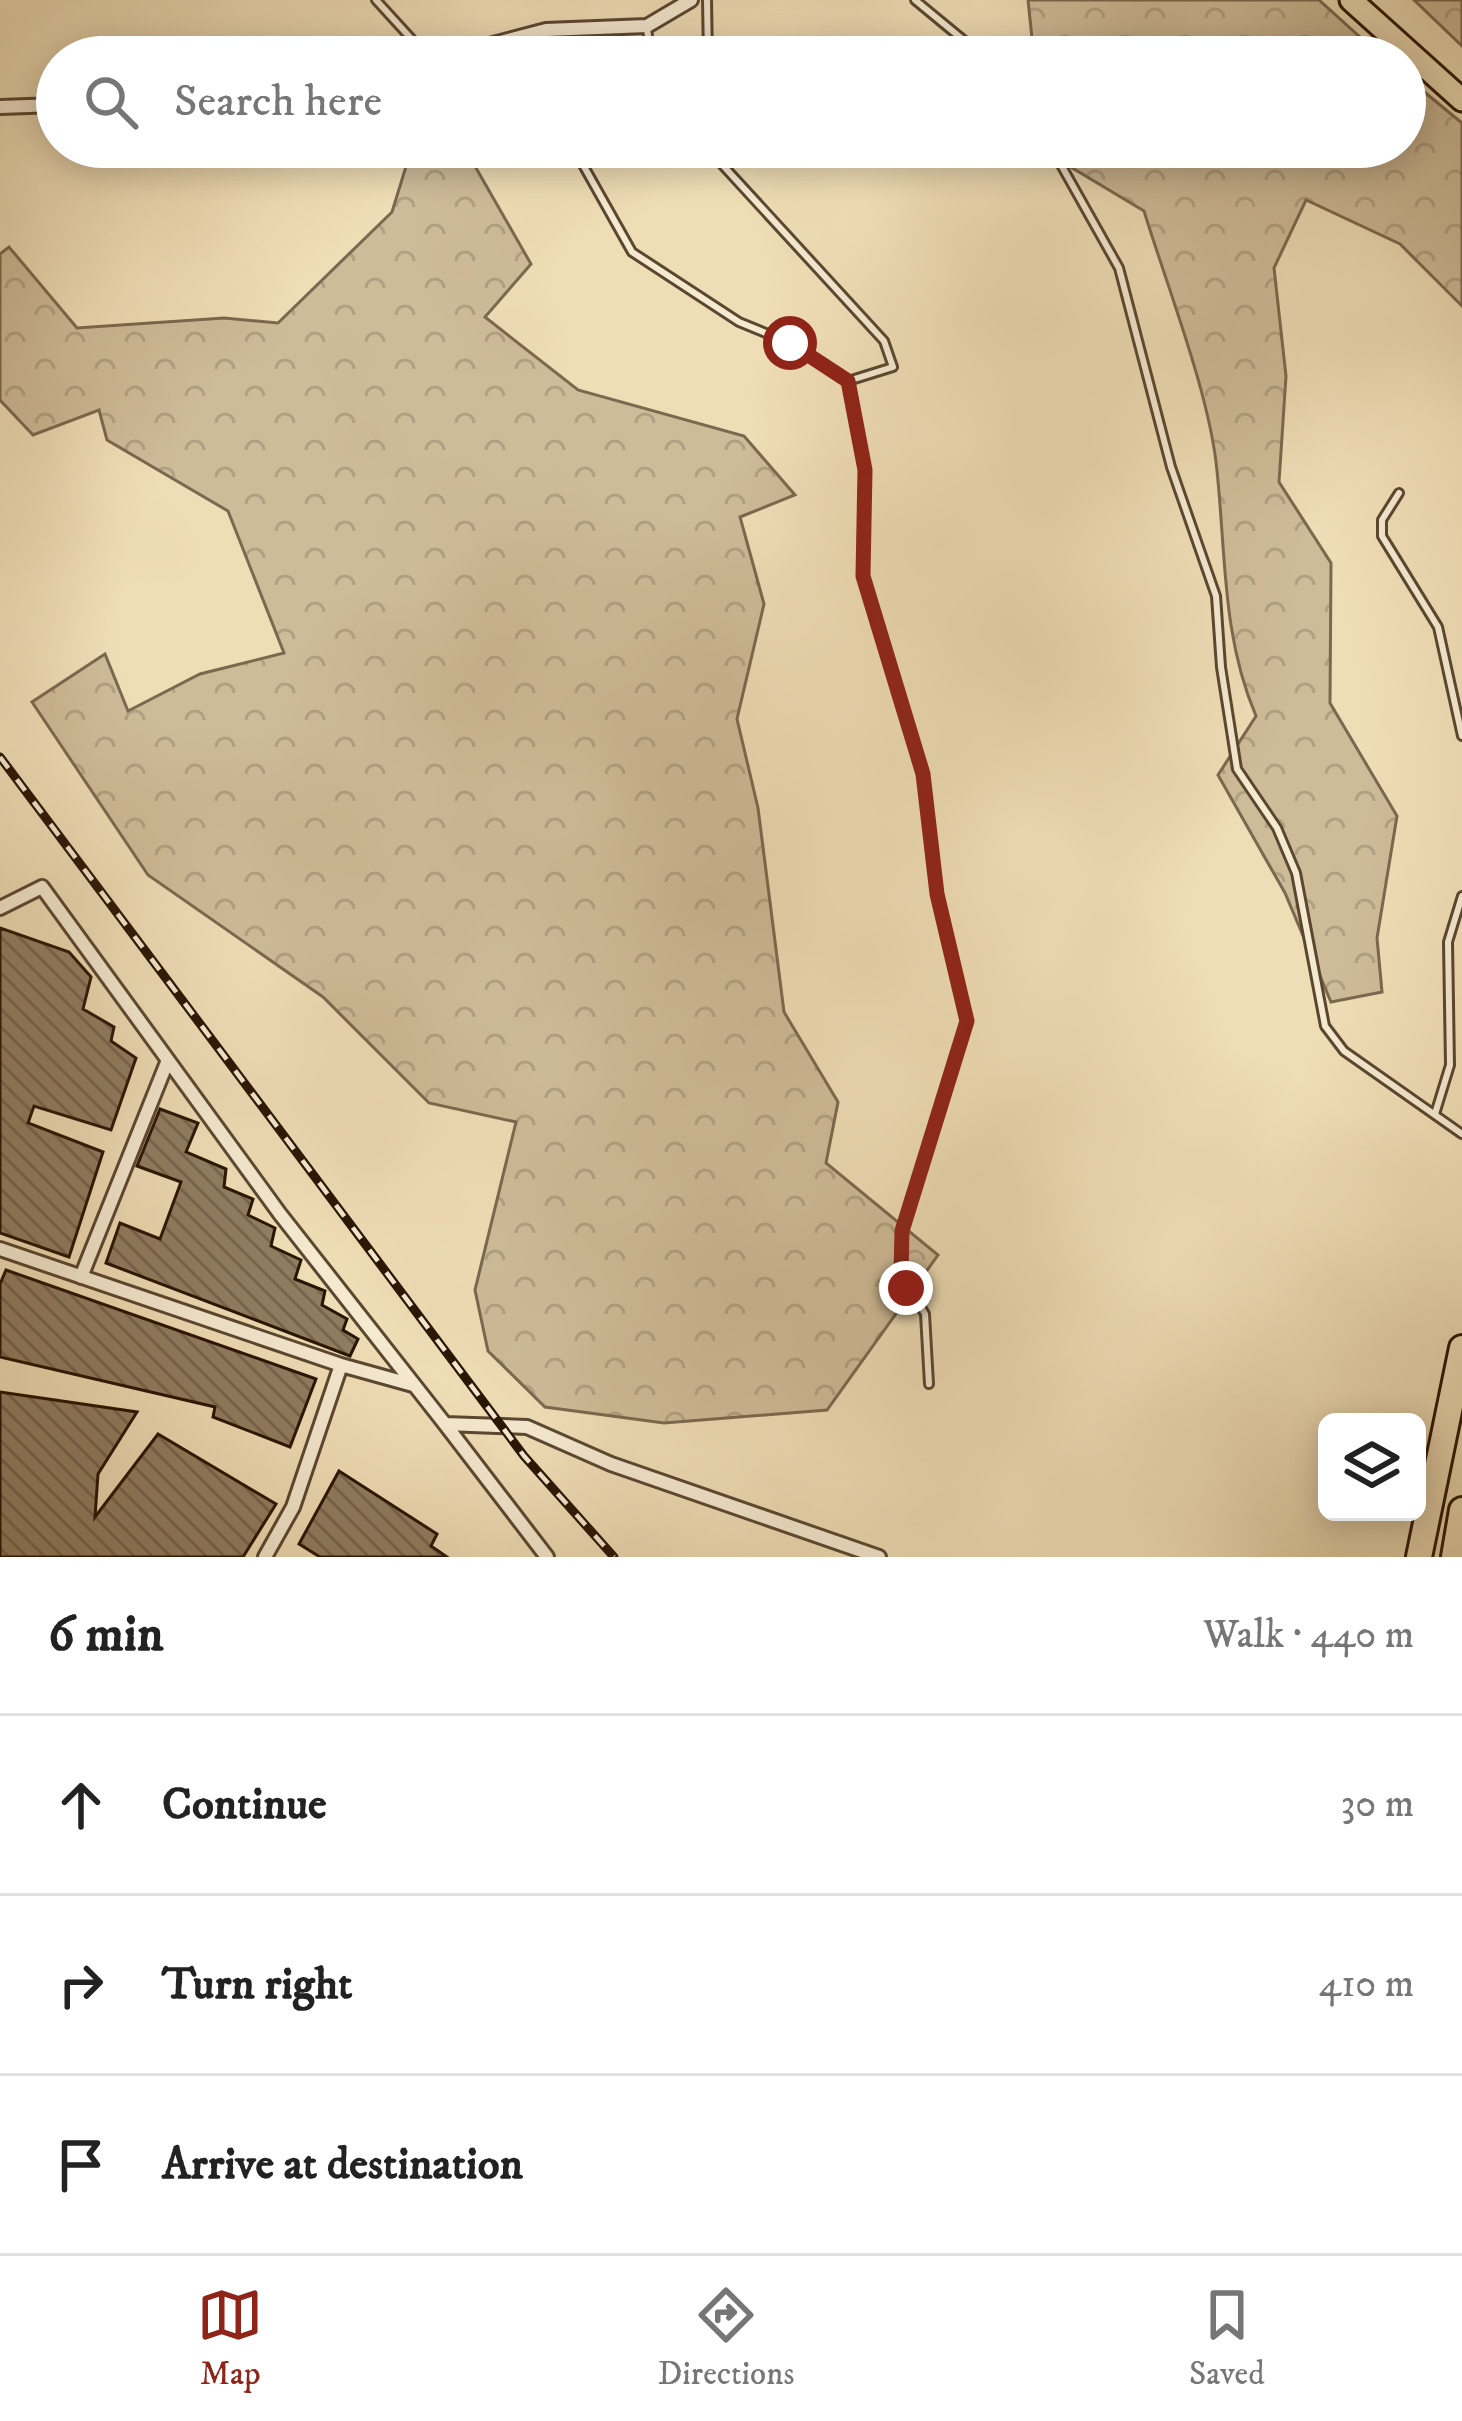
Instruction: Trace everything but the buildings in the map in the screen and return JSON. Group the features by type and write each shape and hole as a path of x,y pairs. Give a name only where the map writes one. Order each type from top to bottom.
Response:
{"highway":[{"path":"1419,1557 1462,1348"},
{"path":"1454,1557 1462,1510"}],"main road":[{"path":"1351,0 1391,36"},
{"path":"1371,0 1411,36"},
{"path":"1426,50 1462,82"},
{"path":"1426,68 1462,100"}],"street":[{"path":"523,36 546,30 647,26 691,0"},
{"path":"0,107 36,106"},
{"path":"0,908 42,887 547,1557"},
{"path":"81,1276 168,1060"},
{"path":"0,1249 341,1365 414,1385"},
{"path":"265,1557 293,1507 341,1365"},
{"path":"445,1424 527,1426 652,1479 879,1557"}],"lane":[{"path":"376,0 409,36"},
{"path":"707,0 708,36"},
{"path":"915,0 959,36"},
{"path":"647,26 648,36"},
{"path":"585,168 632,252 739,322 790,343 848,381 865,470 863,576 923,774 937,894 967,1021 902,1231 901,1273 925,1314 929,1384"},
{"path":"725,168 884,340 893,367 848,381"},
{"path":"1064,168 1119,268 1171,467 1216,596 1220,667 1237,769 1277,828 1296,873 1325,1026 1344,1051 1462,1134"},
{"path":"1399,493 1382,520 1382,536 1438,627 1462,736"},
{"path":"1435,1114 1450,1065 1448,942 1462,896"}],"green space":[{"path":"1028,0 1319,0 1359,36 1032,36"},
{"path":"1414,0 1462,0 1462,46"},
{"path":"1426,93 1462,123 1462,306 1400,244 1306,200 1274,268 1286,376 1279,482 1331,563 1330,703 1397,816 1377,938 1382,992 1331,1002 1285,893 1218,775 1256,716 1231,626 1213,441 1197,375 1144,211 1072,168 1426,168"},
{"path":"406,168 476,168 531,264 485,317 578,390 744,436 795,495 740,517 764,604 737,719 758,808 784,1012 838,1102 826,1163 938,1255 827,1410 664,1423 545,1407 488,1351 475,1290 516,1122 429,1103 323,997 148,875 32,702 105,654 128,711 200,674 284,653 228,511 107,440 99,410 33,435 0,400 0,254 9,247 77,328 224,318 278,323 392,212"}],"railway":[{"path":"0,757 524,1456 614,1557"}],"route":[{"path":"790,343 848,381 865,470 863,576 923,774 937,894 967,1021 902,1231 901,1273 906,1288"}]}
